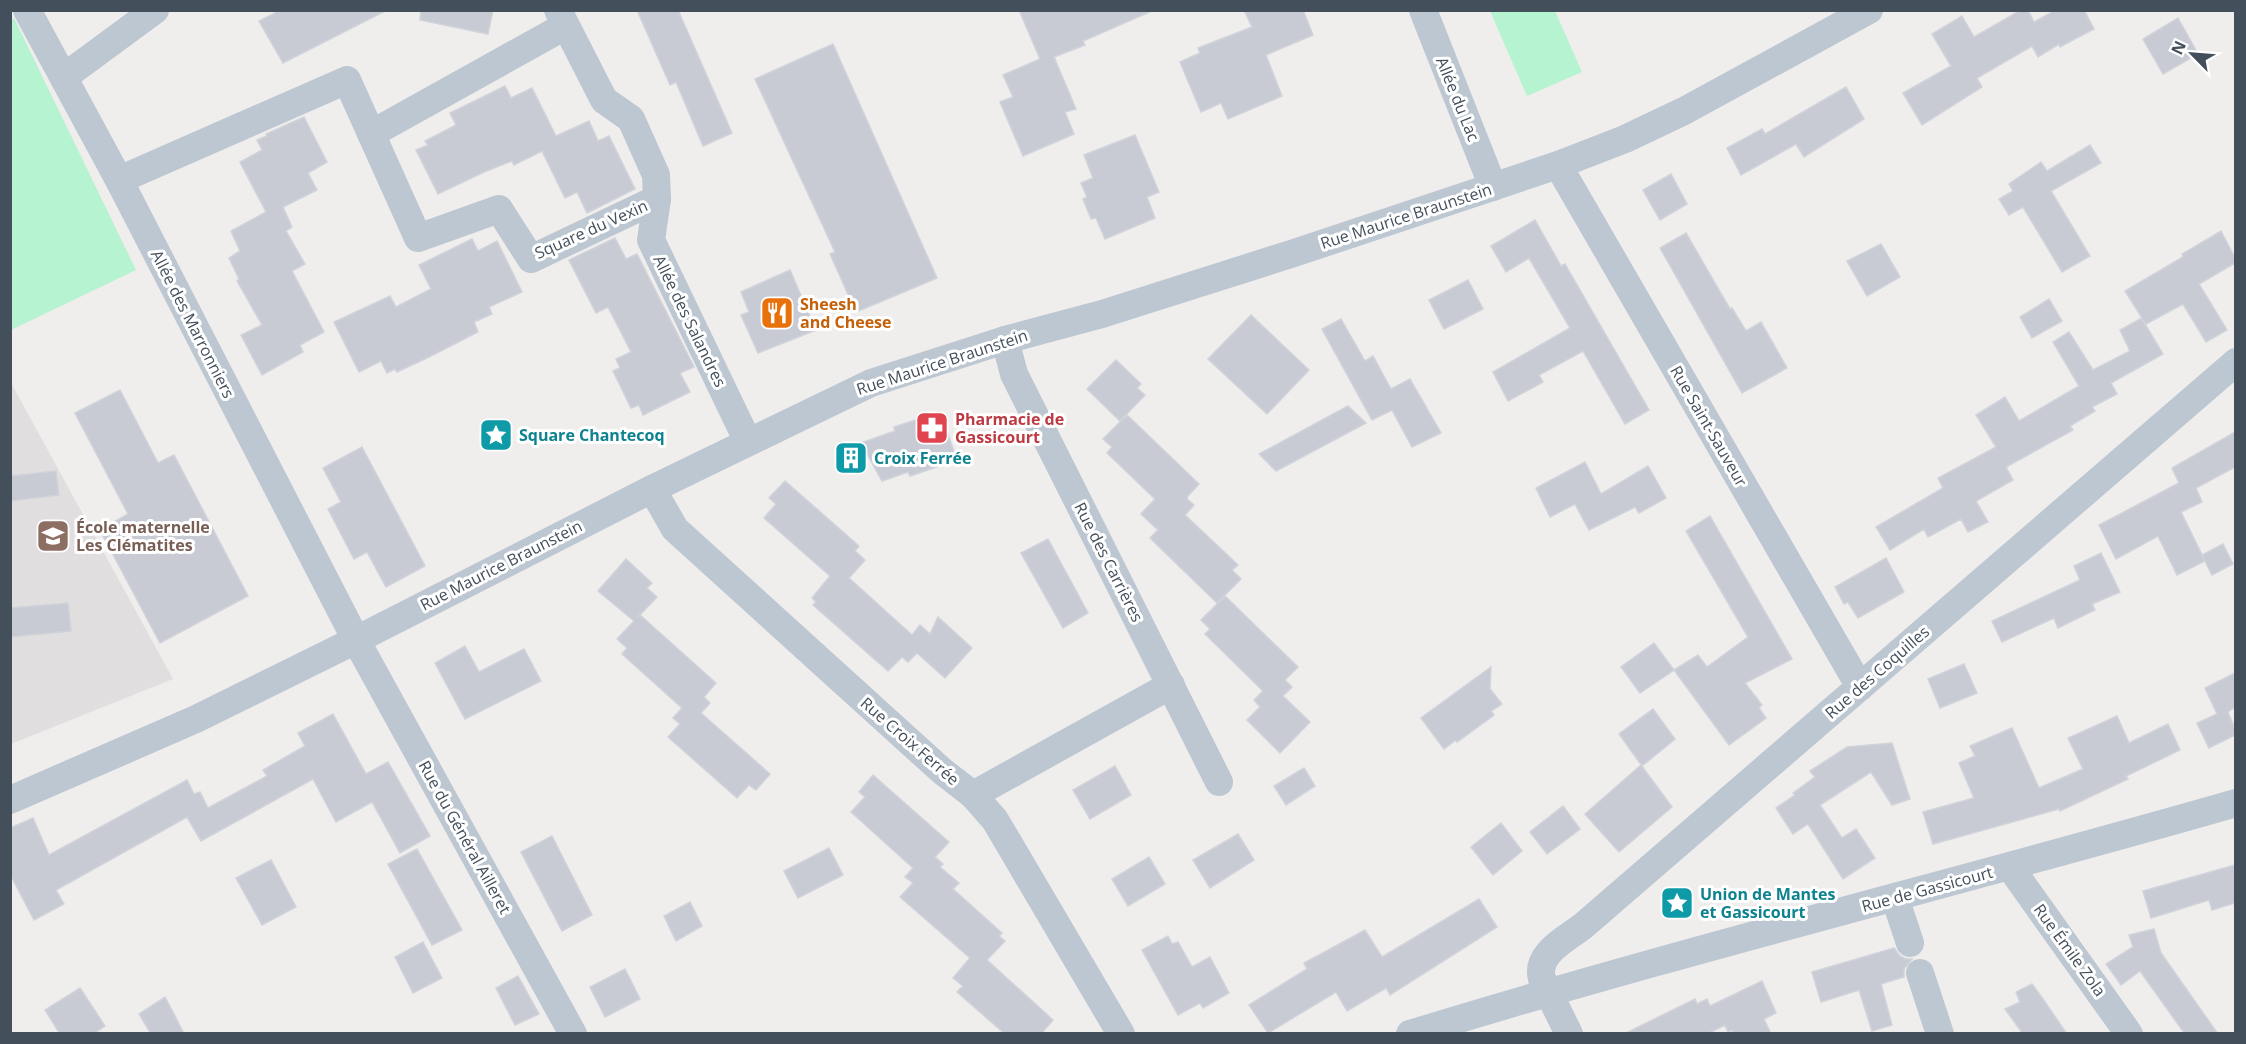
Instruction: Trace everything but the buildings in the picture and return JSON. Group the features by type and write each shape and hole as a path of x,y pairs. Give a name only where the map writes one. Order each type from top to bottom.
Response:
{"street":[{"name":"Allée des Marronniers","path":"27,10 119,180 356,640"},
{"path":"64,77 155,10"},
{"name":"Allée du Lac","path":"1423,10 1493,188"},
{"name":"Rue Maurice Braunstein","path":"10,800 196,719 652,489 871,383 1005,340 1102,314 1558,165 1625,139 1684,111 1869,10"},
{"path":"371,134 561,18"},
{"name":"Allée des Salandres","path":"561,18 604,100 631,119 657,175 657,200 651,240 748,442"},
{"name":"Square du Vexin","path":"119,180 347,80 418,238 499,209 531,259 657,200"},
{"name":"Rue Saint-Sauveur","path":"1558,165 1860,687"},
{"name":"Rue des Carrières","path":"1005,340 1014,374 1219,782"},
{"name":"Rue des Coquilles","path":"1569,1034 1547,992 1540,970 1545,956 1583,926 2235,362"},
{"name":"Rue Croix Ferrée","path":"652,489 675,530 942,771 973,795 995,820 1121,1034"},
{"name":"Rue du Général Ailleret","path":"356,640 573,1034"},
{"path":"973,795 1171,685"},
{"name":"Rue de Gassicourt","path":"1410,1034 1547,992 2010,867 2235,803"},
{"name":"Rue Émile Zola","path":"2010,867 2129,1034"},
{"path":"1895,898 1910,944"},
{"path":"1920,972 1940,1034"}],"shaded area":[{"name":"École maternelle Les Clématites","path":"10,381 173,679 11,744 10,744"}],"green space":[{"path":"1490,11 1555,11 1582,72 1527,96"},
{"path":"14,18 136,270 11,330 10,20"}],"place":[{"name":"Sheesh and Cheese","path":"777,313"},
{"name":"Pharmacie de Gassicourt","path":"932,428"},
{"name":"Square Chantecoq","path":"496,435"},
{"name":"Croix Ferrée","path":"851,458"},
{"name":"École maternelle Les Clématites","path":"53,536"},
{"name":"Union de Mantes et Gassicourt","path":"1677,903"}]}
